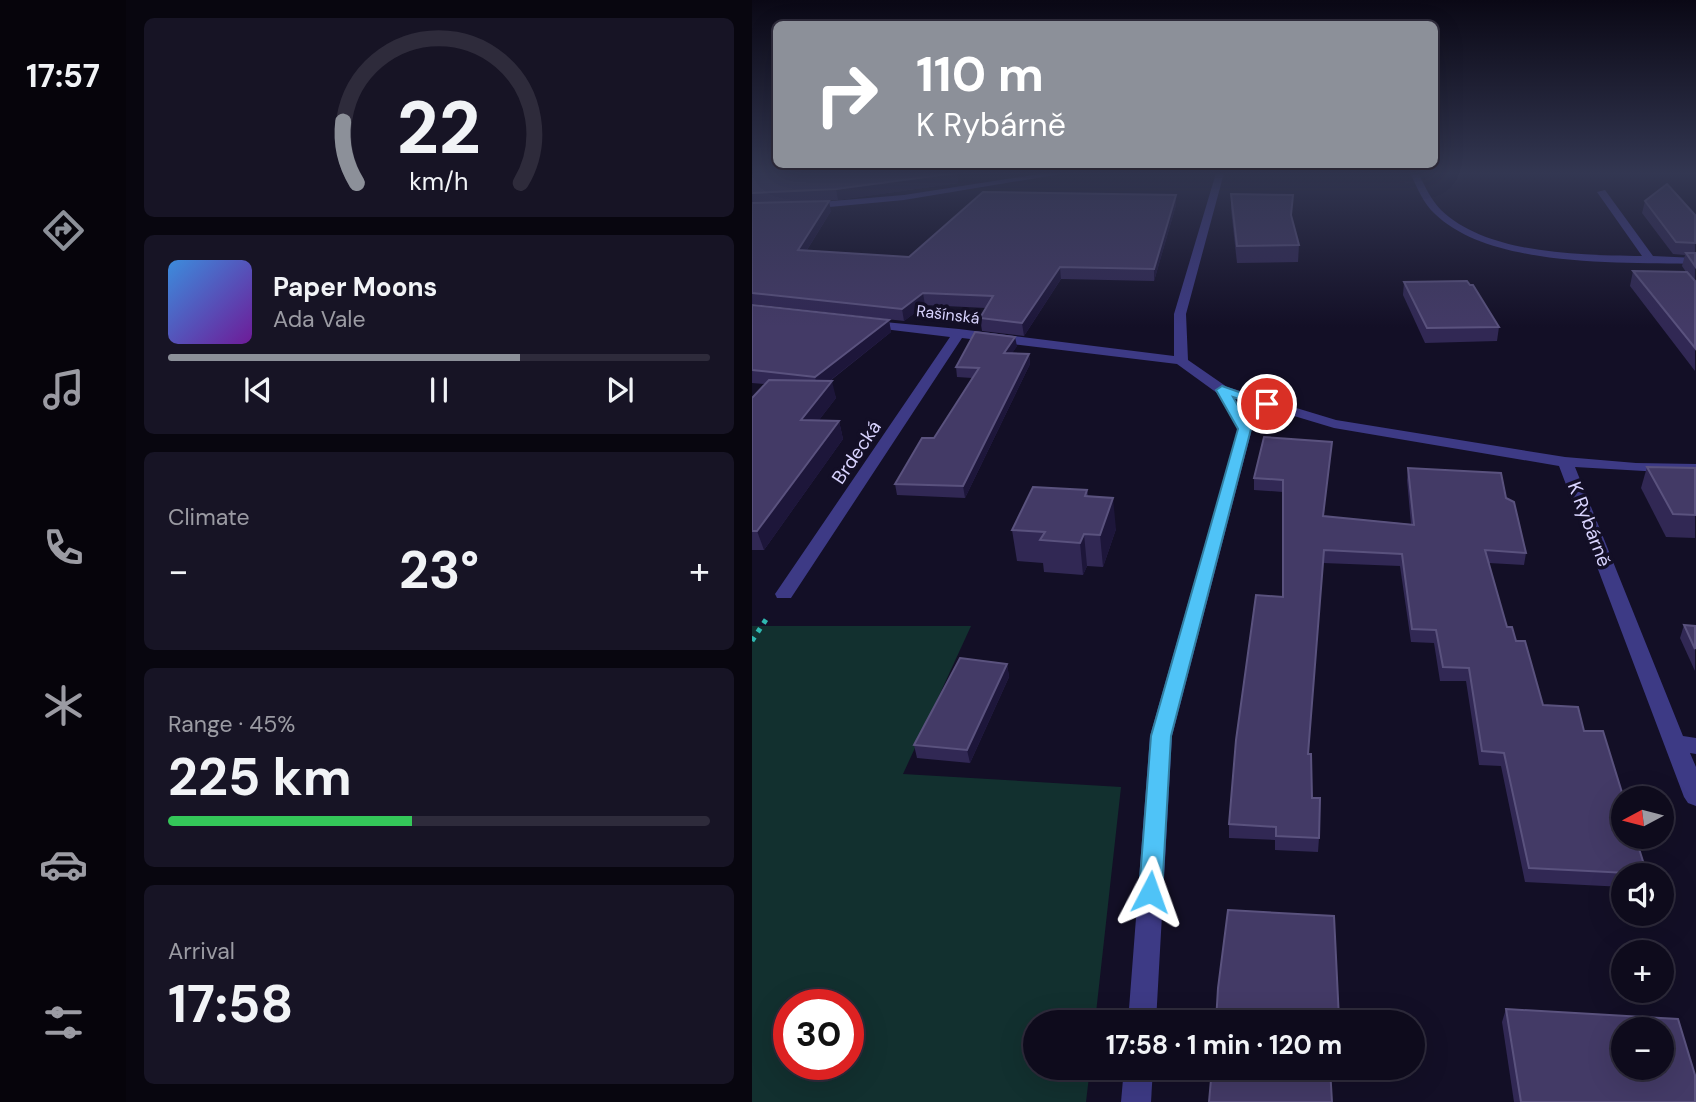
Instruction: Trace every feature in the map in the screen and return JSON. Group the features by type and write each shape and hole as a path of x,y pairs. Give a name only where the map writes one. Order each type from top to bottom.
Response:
{"street":[{"path":"1143,1010 1161,736 1245,429 1222,390 1181,361 1180,314 1205,224"},
{"path":"1460,224 1485,238 1545,254 1695,261"},
{"path":"1625,224 1649,258"},
{"name":"Rašínská","path":"849,321 1181,361"},
{"name":"Brdecká","path":"784,594 959,333"},
{"name":"K Rybárně","path":"1222,390 1334,424 1565,462 1685,744 1695,797"},
{"path":"1565,462 1636,468 1695,469"},
{"path":"1136,1102 1138,1080"}],"green space":[{"path":"752,626 971,626 903,774 1121,787 1096,1010 1023,1010 1023,1080 1089,1080 1086,1102 752,1102"}],"building":[{"path":"752,224 814,224 798,250 909,257 946,224 1167,224 1154,269 1060,267 1022,323 980,318 993,296 923,293 902,309 752,293"},
{"path":"1235,224 1294,224 1299,245 1237,246"},
{"path":"1663,224 1695,224 1695,243 1676,242"},
{"path":"1686,253 1695,253 1695,266"},
{"path":"1633,271 1687,272 1695,281 1695,348"},
{"path":"1467,281 1473,285 1499,327 1427,328 1404,282"},
{"path":"752,305 889,320 815,377 752,370"},
{"path":"975,332 1015,337 1004,353 1029,354 963,486 895,484 922,438 934,438 979,368 956,367"},
{"path":"769,380 832,381 801,420 839,421 757,531 752,531 752,398"},
{"path":"1264,437 1332,442 1323,516 1414,525 1408,468 1501,473 1506,498 1514,502 1526,553 1485,550 1507,627 1512,627 1516,641 1525,641 1543,705 1578,707 1584,731 1603,731 1620,786 1611,786 1611,849 1639,849 1644,863 1611,863 1611,872 1529,868 1504,753 1482,751 1469,668 1443,667 1436,630 1412,629 1402,554 1324,550 1308,754 1311,754 1312,798 1320,798 1319,838 1276,836 1276,827 1229,824 1236,740 1256,595 1283,597 1283,480 1254,478"},
{"path":"1647,467 1695,468 1695,515 1673,514"},
{"path":"1033,487 1087,490 1085,496 1113,498 1100,535 1084,534 1080,543 1040,540 1045,532 1012,530"},
{"path":"1684,625 1695,626 1695,649"},
{"path":"960,658 1007,664 967,750 914,745"},
{"path":"1228,910 1334,916 1339,1010 1217,1010"},
{"path":"1506,1009 1644,1017 1611,1017 1611,1080 1674,1080 1674,1019 1678,1019 1695,1075 1695,1102 1521,1102"},
{"path":"1211,1080 1331,1080 1332,1102 1209,1102"}],"route":[{"path":"1150,892 1161,736 1245,429 1222,390 1267,404"}]}
